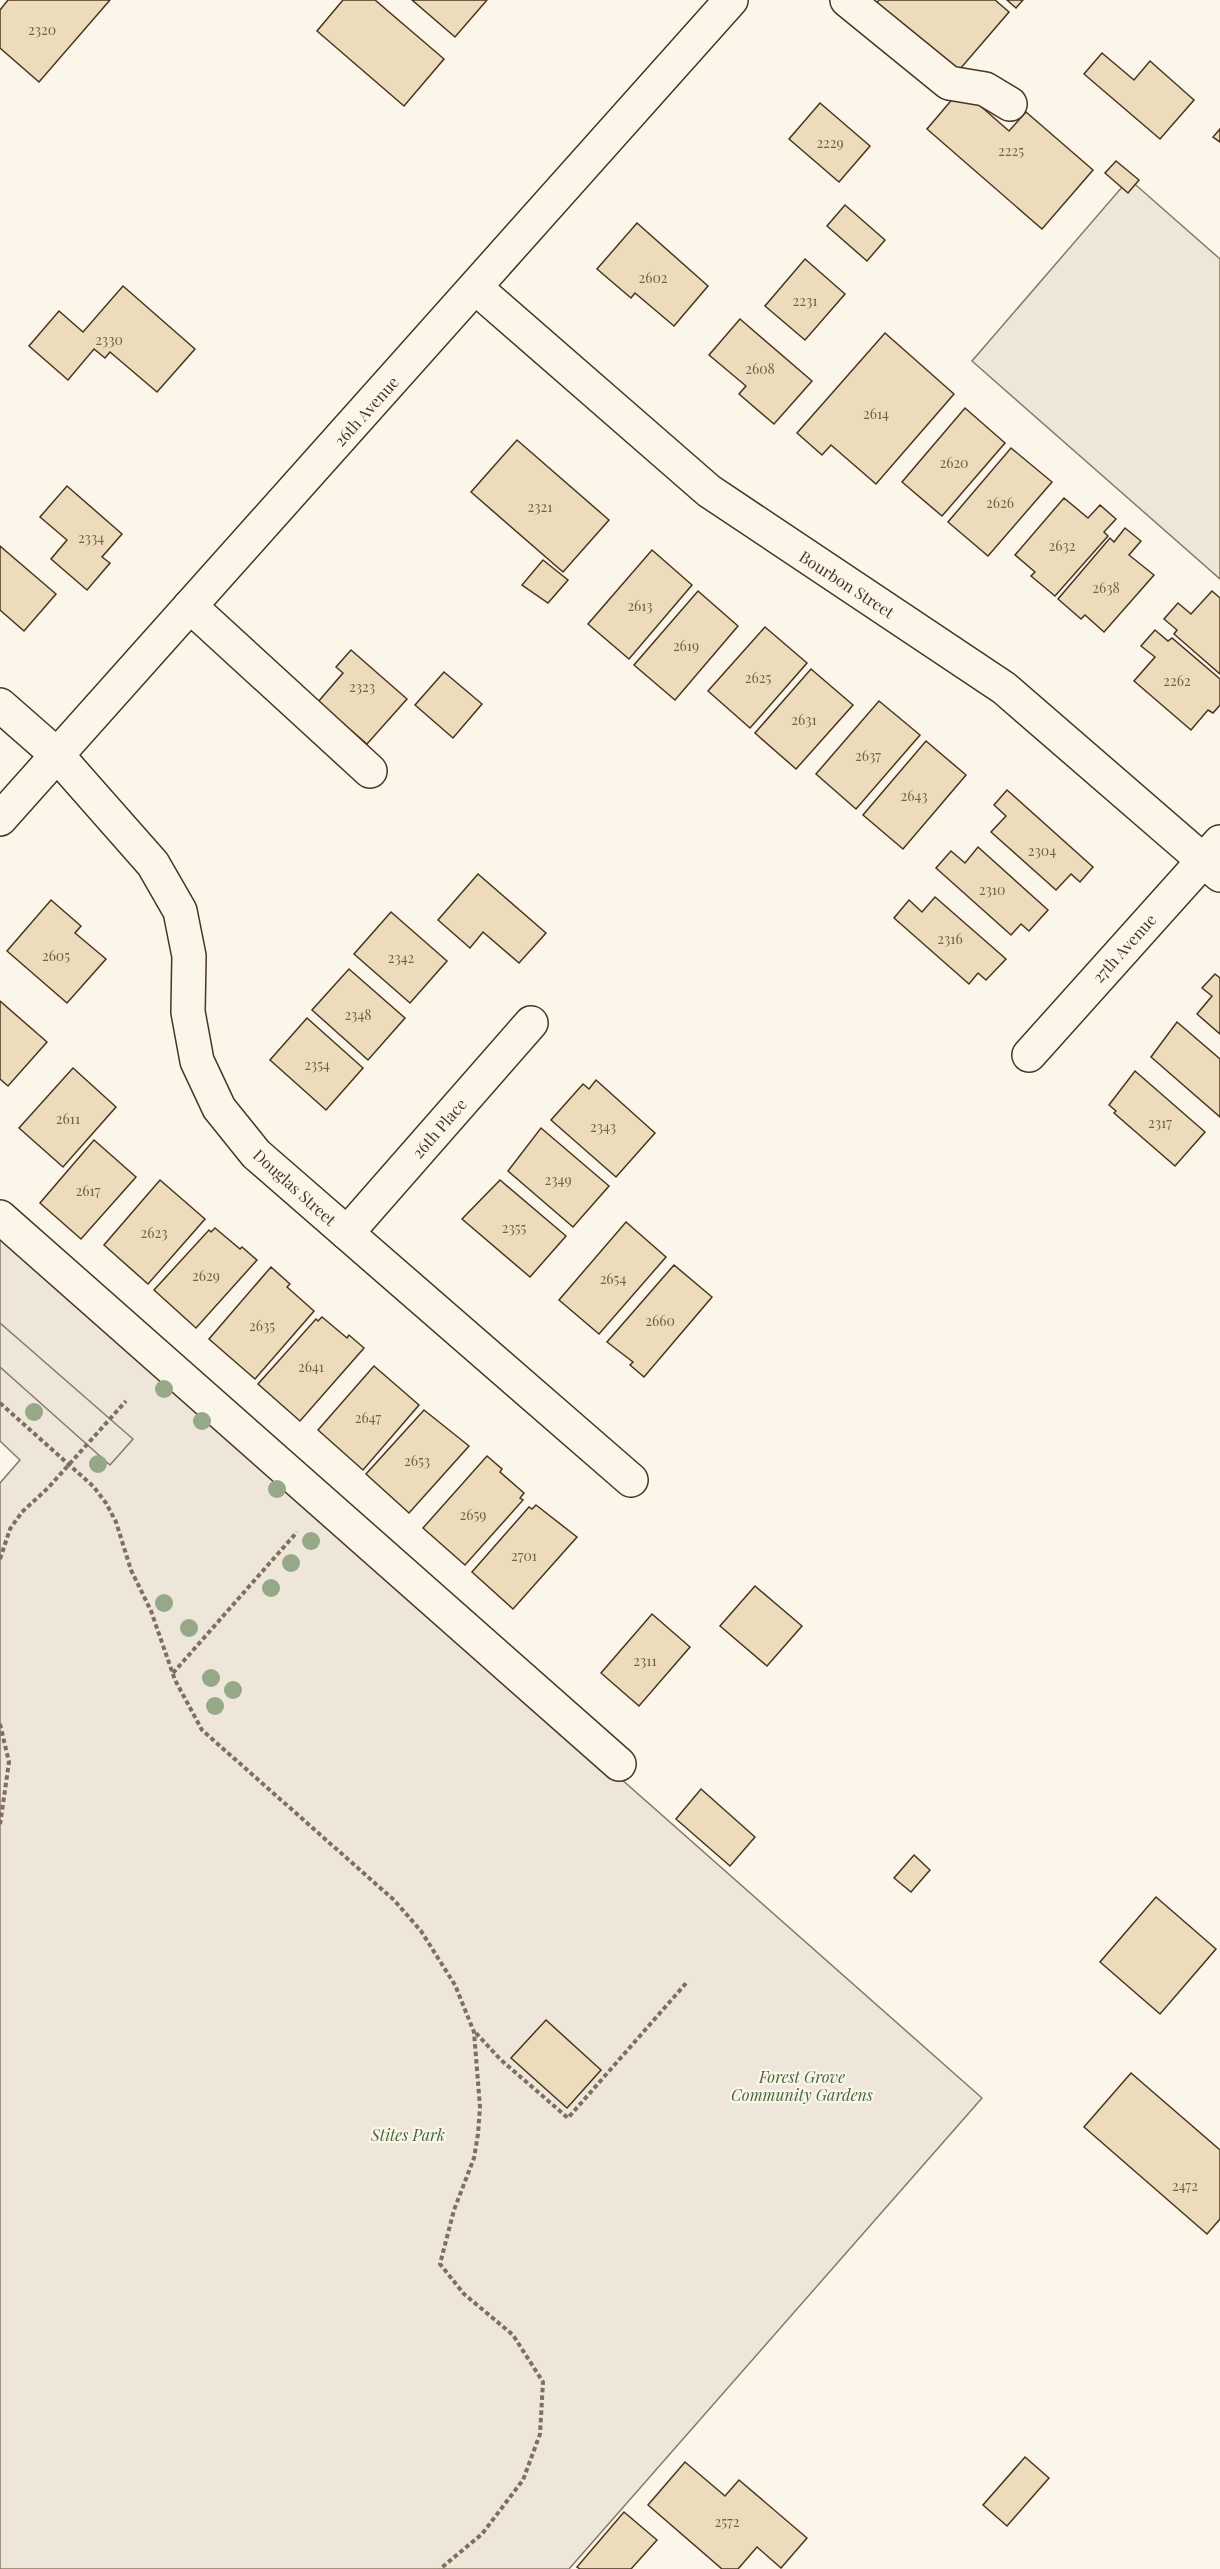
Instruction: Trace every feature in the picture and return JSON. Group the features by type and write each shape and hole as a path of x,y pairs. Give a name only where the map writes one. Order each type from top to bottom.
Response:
{"street":[{"name":"26th Avenue","path":"0,819 731,0"},
{"path":"847,0 949,83 985,89 1010,104"},
{"name":"Bourbon Street","path":"476,288 709,491 1004,688 1215,859"},
{"path":"190,606 370,771"},
{"name":"Douglas Street","path":"0,705 57,755 153,864 180,911 189,956 188,1012 196,1051 219,1108 255,1154 631,1480"},
{"name":"27th Avenue","path":"1029,1055 1215,859"},
{"name":"26th Place","path":"347,1233 531,1023"},
{"path":"0,1217 619,1764"}],"path":[{"path":"0,1559 10,1529 126,1401"},
{"path":"0,1403 93,1486 116,1522 131,1570 151,1611 173,1674 202,1730 394,1900 421,1931 455,1985 474,2032 480,2107 478,2134 474,2158 454,2210 440,2264 464,2294 513,2335 543,2382 540,2434 524,2480 482,2534 440,2569"},
{"path":"173,1674 323,1503"},
{"path":"0,1724 9,1762 0,1825"},
{"path":"474,2032 501,2060 568,2118 688,1981"}],"green space":[{"path":"1129,179 1220,259 1220,579 972,361"},
{"name":"Stites Park","path":"0,1230 982,2098 569,2569 0,2569 0,1483 20,1460 0,1441"}],"shaded area":[{"path":"0,1323 133,1439 110,1465 0,1367"}],"building":[{"path":"8,0 110,0 39,82 0,48 0,10"},
{"path":"343,0 375,0 444,59 404,106 317,31"},
{"path":"412,0 487,0 455,37"},
{"path":"879,0 995,0 1009,12 954,76 874,6"},
{"path":"1007,0 1023,0 1016,8"},
{"path":"1102,53 1134,80 1150,61 1194,100 1160,139 1084,74"},
{"path":"961,89 1009,131 1026,112 1093,170 1042,229 927,129"},
{"path":"820,103 870,146 839,182 789,139"},
{"path":"1220,129 1220,142 1213,137"},
{"path":"1116,161 1139,180 1128,193 1105,173"},
{"path":"845,205 885,240 867,261 827,226"},
{"path":"637,223 708,286 674,326 635,293 631,298 597,269"},
{"path":"805,259 845,294 805,340 765,306"},
{"path":"123,286 195,349 157,392 110,352 105,358 94,349 68,380 29,346 59,311 83,332"},
{"path":"740,319 812,381 774,424 739,394 746,386 709,355"},
{"path":"885,333 954,394 876,484 831,445 822,455 797,433"},
{"path":"965,408 1005,443 942,516 902,482"},
{"path":"517,440 609,520 563,572 471,492"},
{"path":"1011,448 1052,482 988,556 948,522"},
{"path":"67,486 122,534 102,557 110,563 87,590 51,559 67,540 40,517"},
{"path":"1064,498 1088,518 1100,505 1116,519 1104,532 1108,536 1055,596 1031,576 1035,572 1015,555"},
{"path":"1125,528 1141,541 1129,555 1154,575 1104,632 1085,615 1081,619 1058,599 1110,538 1114,542"},
{"path":"0,546 56,594 24,631 0,610"},
{"path":"652,550 692,585 629,659 588,624"},
{"path":"543,560 568,580 548,603 522,585"},
{"path":"698,591 738,626 675,700 634,665"},
{"path":"1212,591 1220,598 1220,674 1174,634 1177,630 1164,619 1178,603 1191,614"},
{"path":"765,627 807,663 750,728 708,691"},
{"path":"1155,630 1168,641 1172,638 1220,679 1220,705 1213,713 1208,710 1191,730 1134,681 1155,657 1141,646"},
{"path":"351,650 407,699 367,744 318,702 343,673 336,667"},
{"path":"811,669 853,705 796,769 755,733"},
{"path":"444,672 482,704 453,738 415,705"},
{"path":"879,701 920,735 856,809 816,774"},
{"path":"926,741 966,775 903,849 863,815"},
{"path":"1007,790 1093,867 1080,882 1071,874 1056,890 991,832 1006,816 994,805"},
{"path":"978,847 1048,910 1029,931 1021,924 1011,935 936,868 951,851 965,863"},
{"path":"478,874 546,933 519,963 483,932 470,948 438,920"},
{"path":"935,897 1006,959 986,980 978,973 969,984 894,918 909,900 922,912"},
{"path":"51,900 81,926 75,933 106,959 67,1003 7,951"},
{"path":"391,912 447,961 410,1003 354,954"},
{"path":"349,969 405,1018 368,1060 312,1010"},
{"path":"1215,974 1220,978 1220,1034 1197,1014 1212,996 1202,988"},
{"path":"0,1001 47,1042 8,1086 0,1079"},
{"path":"307,1018 363,1068 326,1110 270,1060"},
{"path":"1177,1022 1220,1059 1220,1117 1151,1057"},
{"path":"73,1068 116,1107 63,1167 19,1128"},
{"path":"1135,1071 1205,1132 1175,1166 1114,1113 1116,1111 1109,1105"},
{"path":"596,1080 655,1133 616,1177 551,1120 583,1084 589,1089"},
{"path":"541,1128 609,1186 573,1227 508,1171"},
{"path":"94,1140 136,1177 81,1239 40,1203"},
{"path":"160,1180 205,1219 148,1284 104,1245"},
{"path":"500,1180 566,1236 530,1277 462,1219"},
{"path":"626,1222 666,1257 599,1334 559,1300"},
{"path":"215,1228 257,1260 196,1328 154,1290 209,1230 211,1232"},
{"path":"674,1265 712,1297 644,1377 630,1365 633,1362 607,1342"},
{"path":"271,1267 290,1284 287,1287 314,1311 255,1379 209,1339"},
{"path":"322,1317 347,1338 349,1335 364,1348 300,1421 258,1384 316,1319 318,1321"},
{"path":"374,1366 419,1405 363,1470 318,1430"},
{"path":"424,1410 469,1446 409,1513 366,1474"},
{"path":"487,1456 502,1469 500,1472 524,1493 520,1498 523,1500 465,1565 423,1528"},
{"path":"536,1505 577,1537 513,1609 472,1572 529,1507 532,1509"},
{"path":"755,1586 802,1626 767,1666 720,1626"},
{"path":"652,1614 690,1647 639,1706 601,1673"},
{"path":"701,1789 755,1837 730,1866 676,1819"},
{"path":"914,1855 930,1870 911,1892 894,1878"},
{"path":"1156,1897 1216,1949 1160,2014 1100,1962"},
{"path":"546,2020 601,2070 567,2108 511,2058"},
{"path":"1131,2073 1220,2150 1220,2219 1207,2234 1084,2127"},
{"path":"1025,2457 1049,2478 1007,2526 983,2505"},
{"path":"685,2462 725,2496 739,2480 807,2538 781,2568 757,2547 738,2569 722,2569 648,2505"},
{"path":"624,2512 657,2540 631,2569 580,2569 577,2567"}],"park label":[{"name":"Forest Grove Community Gardens","path":"802,2085"}]}
